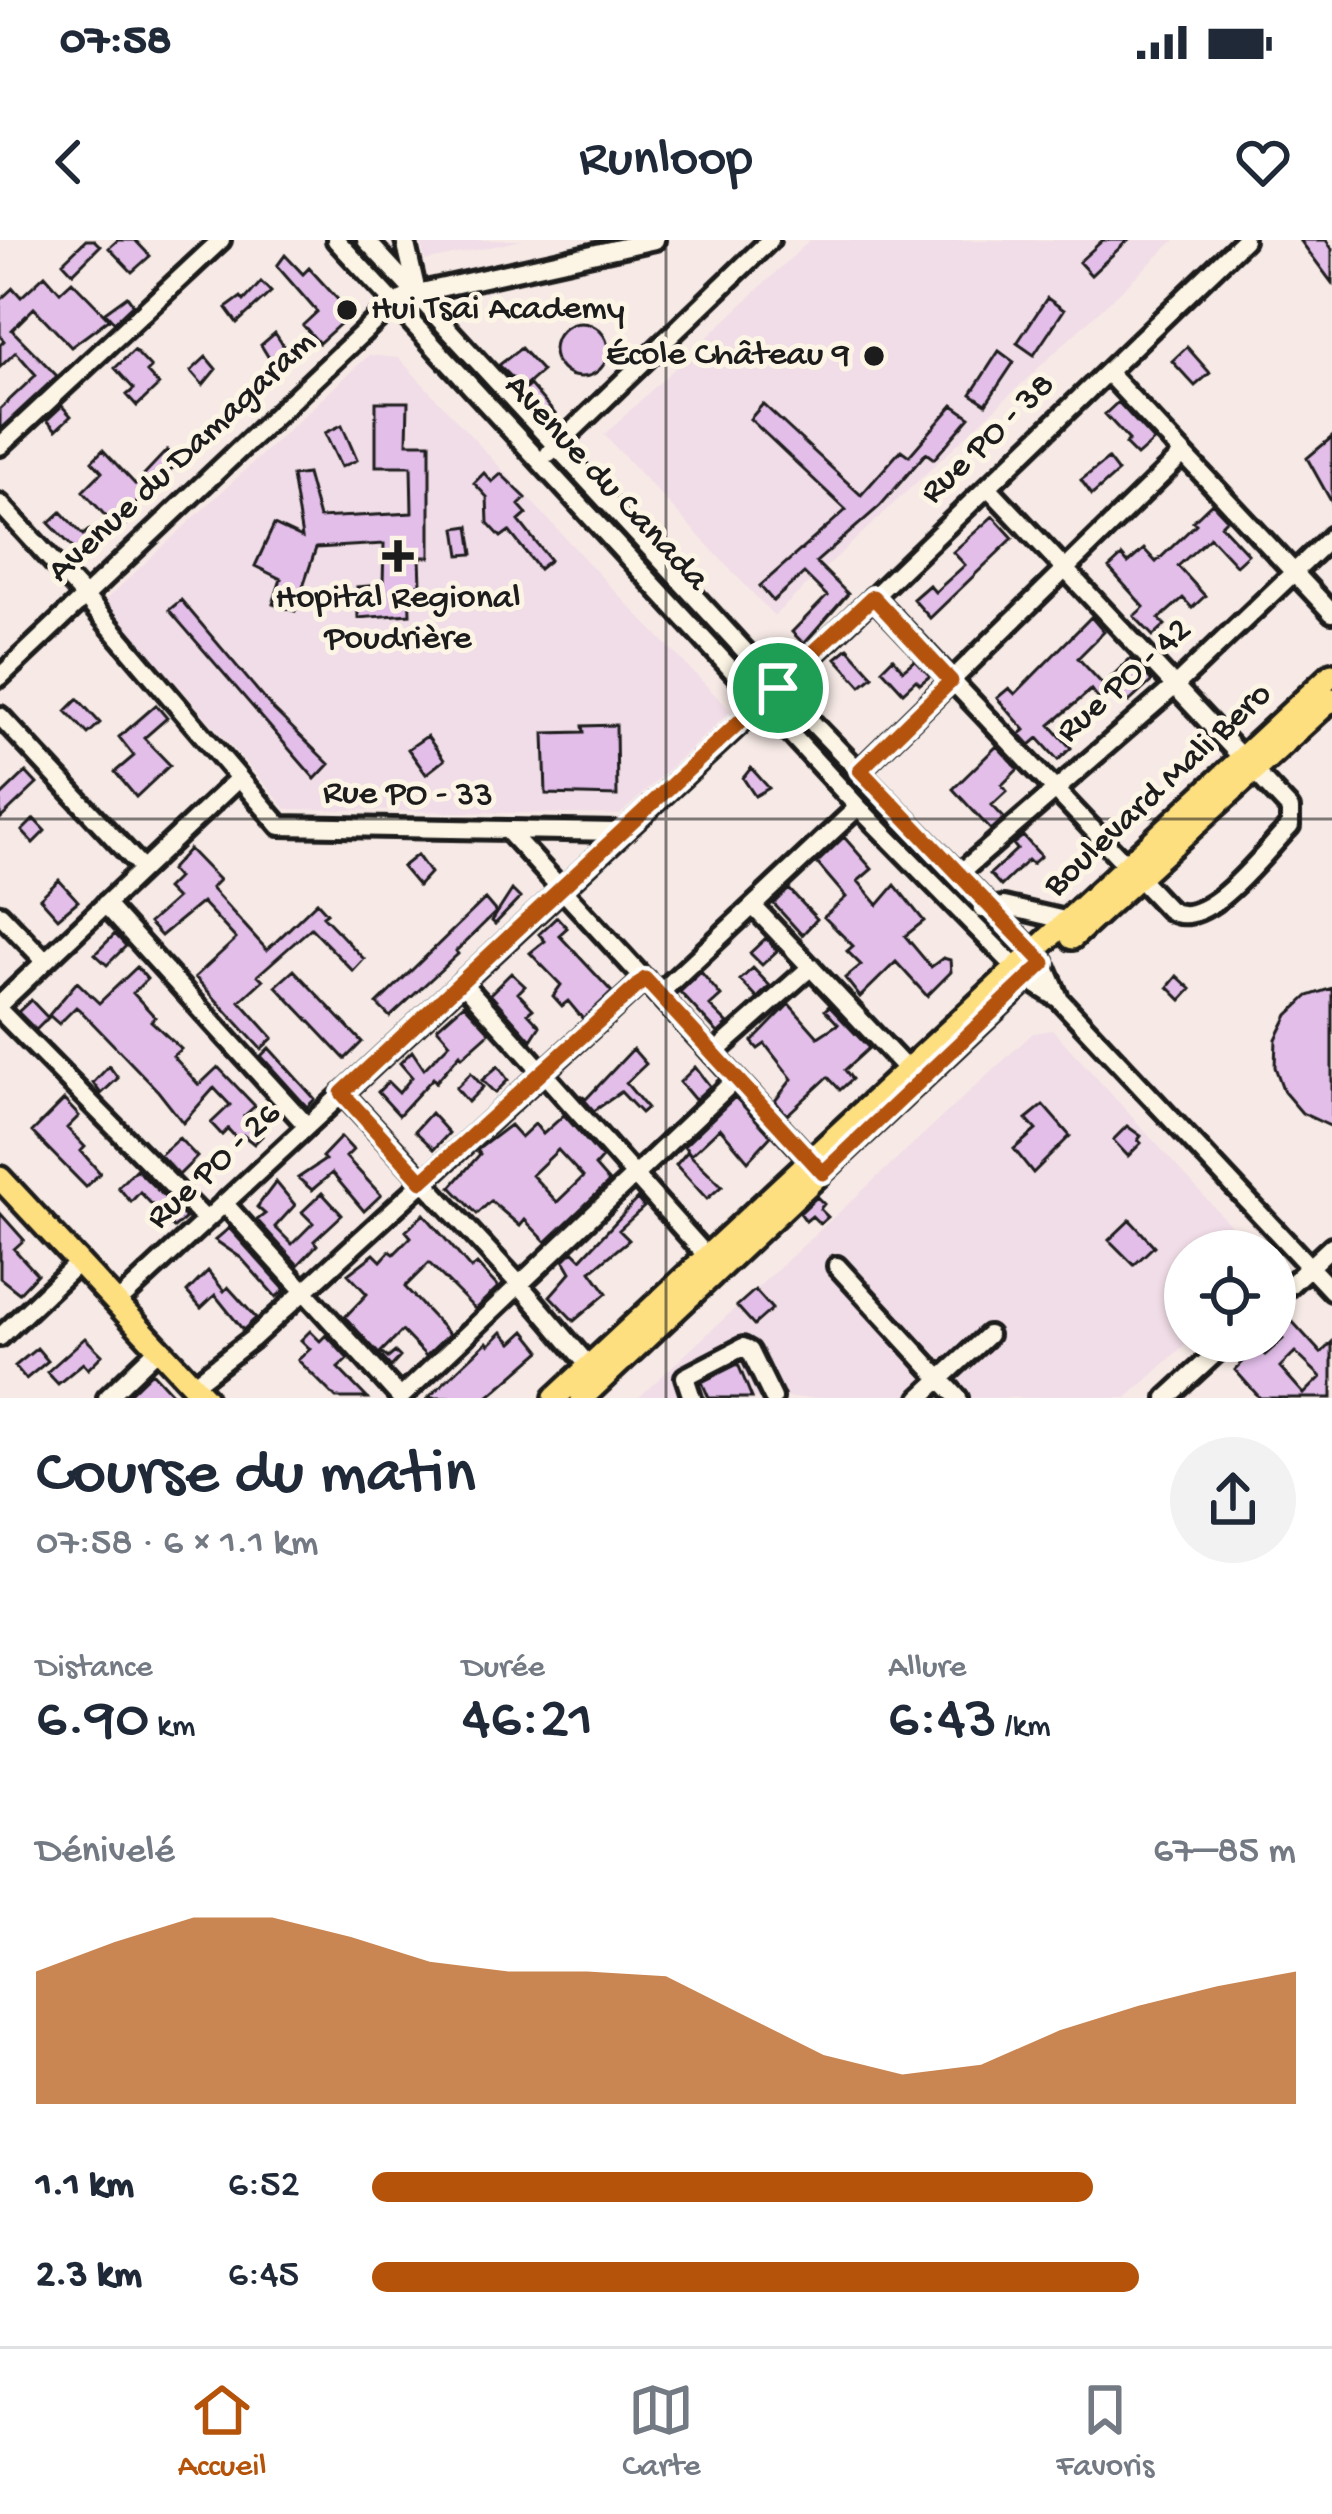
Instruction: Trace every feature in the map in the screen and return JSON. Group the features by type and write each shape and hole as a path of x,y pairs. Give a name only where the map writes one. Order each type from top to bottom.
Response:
{"main road":[{"name":"Boulevard Mali Bero","path":"1249,765 1332,674"},
{"name":"Boulevard Mali Bero","path":"555,1398 595,1374 1249,765 1332,699"},
{"name":"Boulevard Mali Bero","path":"1031,966 1070,921 1132,873"},
{"path":"0,1178 199,1391"},
{"name":"Boulevard Mali Bero","path":"582,1398 595,1374"}],"street":[{"path":"0,446 221,240"},
{"name":"Avenue du Canada","path":"336,240 858,807 965,917 1031,966"},
{"name":"Avenue du Canada","path":"366,240 778,688 959,874 1031,966"},
{"path":"405,240 417,293"},
{"name":"Avenue du Damagaram","path":"0,677 394,303 417,293 655,240"},
{"path":"539,461 770,240"},
{"name":"Rue PO - 38","path":"778,688 1244,240"},
{"path":"1107,372 1332,613"},
{"path":"860,770 1183,454"},
{"path":"873,597 1132,873 1180,917 1213,906 1290,826 1290,809 988,488"},
{"name":"Rue PO - 33","path":"0,504 280,826 620,832"},
{"name":"Rue PO - 42","path":"959,874 1175,686 1332,536"},
{"name":"Rue PO - 26","path":"118,1302 778,688"},
{"path":"0,716 143,869"},
{"path":"206,1220 0,1008 238,779"},
{"path":"659,994 858,807"},
{"path":"508,831 817,1167"},
{"path":"105,904 307,1126"},
{"path":"753,906 913,1076"},
{"path":"965,917 987,907 1016,908 1070,921"},
{"path":"0,914 45,961"},
{"path":"1031,966 1332,1291"},
{"path":"712,1054 811,967"},
{"path":"199,1391 645,979"},
{"path":"462,982 714,1264"},
{"path":"224,1203 400,1398 736,1079"},
{"path":"342,1093 520,1284 595,1374"},
{"path":"1296,1280 1332,1246"},
{"path":"0,1337 80,1261"},
{"path":"837,1266 958,1398"},
{"path":"920,1398 988,1335"},
{"path":"107,1398 160,1347"},
{"path":"692,1398 685,1382 688,1373 747,1347 772,1398"},
{"path":"1168,1398 1207,1362"}],"shaded area":[{"path":"420,240 523,240 425,261"},
{"path":"810,240 1175,240 774,616 604,435"},
{"name":"Hopital Regional Poudrière","path":"369,355 399,358 731,711 620,815 286,809 104,601"},
{"path":"1053,1030 1235,1230 1164,1230 1166,1362 1127,1398 638,1398 1033,1033"}],"building":[{"path":"86,240 100,246 73,273 63,262"},
{"path":"118,240 135,240 150,256 132,272 109,248"},
{"path":"1103,240 1128,240 1091,275 1079,262"},
{"path":"1300,240 1326,240 1332,249 1332,283"},
{"path":"285,255 303,274 309,268 351,314 319,343 303,325 317,312 277,266"},
{"path":"45,275 60,292 72,281 109,319 71,347 34,308 12,330 57,376 0,429 0,409 36,375 16,352 0,367 4,341 0,300 13,288 21,297"},
{"path":"261,282 271,292 237,323 226,308 241,297 244,301"},
{"path":"127,296 133,304 114,322 105,312"},
{"path":"1047,298 1064,310 1034,355 1017,343"},
{"path":"581,323 600,331 608,350 600,369 581,377 562,369 554,350 562,331"},
{"path":"275,333 287,351 272,363 261,345"},
{"path":"1187,347 1210,373 1195,386 1172,361"},
{"path":"521,348 542,371 523,388 499,365"},
{"path":"134,350 159,385 137,406 127,395 134,389 115,368"},
{"path":"999,351 1014,362 986,404 971,394"},
{"path":"206,357 216,369 203,385 191,371"},
{"path":"530,385 555,414 548,419 523,391"},
{"path":"376,402 408,402 407,443 430,443 430,557 420,557 421,585 409,585 410,614 358,618 357,587 383,585 384,544 316,548 295,611 273,604 281,579 255,566 274,525 302,538 292,476 307,474 319,518 412,513 411,466 376,466"},
{"path":"1118,402 1154,441 1137,456 1105,414"},
{"path":"763,404 861,495 901,450 909,456 953,405 970,417 934,459 926,453 880,506 816,562 848,594 804,644 792,632 827,596 804,573 773,601 760,586 846,510 750,419"},
{"path":"62,406 71,416 56,430 47,420"},
{"path":"342,425 357,460 341,467 325,433"},
{"path":"1332,437 1332,503 1307,458"},
{"path":"103,450 135,484 167,450 177,464 123,516 126,524 119,531 83,491 102,472 92,461"},
{"path":"1108,459 1118,472 1092,495 1081,480"},
{"path":"484,473 492,482 501,474 526,498 519,505 527,514 519,521 550,560 539,569 509,531 501,537 488,523 487,497 474,483"},
{"path":"1212,503 1227,519 1221,525 1248,554 1236,565 1210,537 1178,566 1205,596 1192,608 1183,598 1159,619 1165,625 1153,636 1134,616 1144,607 1109,568 1122,556 1128,563 1144,549 1156,562"},
{"path":"61,512 83,535 89,530 99,541 82,557 49,523"},
{"path":"993,516 1013,538 930,618 913,599 929,585 935,592 965,565 953,552"},
{"path":"469,526 473,554 460,555 456,528"},
{"path":"181,600 273,709 329,764 315,779 169,610"},
{"path":"1091,617 1104,632 1078,658 1108,690 1098,699 1091,690 1050,725 1071,748 1058,760 1038,738 1030,745 1020,734 1025,730 997,698 1009,688 1015,694"},
{"path":"848,648 873,676 861,686 836,658"},
{"path":"893,658 903,670 915,660 930,676 920,684 916,680 903,692 882,669"},
{"path":"1131,658 1152,681 1129,702 1108,680"},
{"path":"78,699 100,723 88,734 66,711"},
{"path":"156,705 167,718 144,738 170,765 136,797 115,772 134,756 119,737"},
{"path":"616,725 617,796 546,794 544,733"},
{"path":"427,736 444,760 426,774 408,749"},
{"path":"997,746 1018,769 1002,785 1007,791 992,805 1004,818 991,830 953,789"},
{"path":"751,768 769,788 755,796 743,778"},
{"path":"26,772 37,784 0,819 0,797"},
{"path":"34,819 45,831 33,843 22,831"},
{"path":"1023,836 1041,856 1032,864 1028,860 1001,886 990,874 1017,849 1013,844"},
{"path":"844,837 872,869 858,881 878,905 895,885 924,921 905,936 931,967 943,958 950,960 951,972 927,996 896,962 860,997 845,978 861,965 847,951 853,946 824,917 846,897 817,863"},
{"path":"189,849 219,880 211,888 267,950 317,902 327,913 323,916 364,959 353,971 311,928 258,975 263,980 240,1001 273,1038 261,1049 195,977 236,939 202,902 161,936 149,923 176,899 166,889 177,878 170,870"},
{"path":"417,855 430,873 418,886 402,867"},
{"path":"59,880 78,901 58,918 40,898"},
{"path":"789,889 817,919 802,935 774,904"},
{"path":"512,890 520,898 495,924 492,921"},
{"path":"485,899 496,912 390,1017 377,1004"},
{"path":"557,917 567,928 559,935 612,992 583,1019 568,1001 562,1006 553,996 561,985 530,953 545,941 539,934"},
{"path":"115,934 126,946 107,965 95,954"},
{"path":"766,938 777,951 762,965 750,953"},
{"path":"137,967 147,979 133,993 155,1017 151,1021 181,1049 173,1056 199,1085 218,1067 255,1106 244,1116 262,1136 254,1144 243,1135 238,1140 228,1129 222,1135 211,1123 230,1105 214,1088 183,1123 81,1011 76,1007 59,1024 49,1015 77,982 99,1003"},
{"path":"753,968 770,986 757,998 740,980"},
{"path":"294,970 362,1042 345,1059 276,986"},
{"path":"701,972 721,996 710,1006 728,1024 718,1033 680,992"},
{"path":"511,973 525,986 518,993 533,1009 528,1013 540,1026 531,1040 490,994"},
{"path":"1177,976 1191,989 1181,1000 1168,987"},
{"path":"1332,988 1332,1127 1302,1113 1284,1092 1275,1067 1276,1039 1288,1015 1308,996"},
{"path":"31,1000 48,1018 36,1030 18,1012"},
{"path":"464,1004 490,1032 462,1057 460,1054 436,1082 433,1078 399,1115 378,1092 388,1082 399,1093 412,1077 400,1063 412,1051 424,1069 450,1043 437,1028"},
{"path":"789,1004 818,1037 838,1024 825,1010 829,1006 869,1048 845,1070 852,1079 840,1090 828,1077 787,1115 775,1101 792,1079 765,1044 758,1049 752,1042"},
{"path":"269,1048 315,1099 307,1107 261,1056"},
{"path":"633,1049 646,1064 626,1083 647,1108 641,1113 621,1092 594,1111 580,1095 586,1099"},
{"path":"109,1066 118,1078 101,1094 93,1083"},
{"path":"498,1066 508,1080 495,1093 482,1080"},
{"path":"695,1067 710,1086 695,1100 680,1082"},
{"path":"471,1073 483,1087 468,1102 456,1088"},
{"path":"735,1097 771,1136 748,1161 720,1128 691,1155 684,1146"},
{"path":"64,1100 79,1116 67,1128 100,1173 86,1187 32,1132"},
{"path":"1043,1105 1070,1136 1033,1173 1014,1149 1036,1130 1026,1119"},
{"path":"431,1113 449,1133 434,1149 415,1131"},
{"path":"564,1115 602,1158 595,1166 609,1182 546,1242 525,1220 520,1226 491,1201 477,1214 451,1187 480,1154 477,1150 510,1125 521,1137 535,1124 543,1134","holes":["558,1150 583,1177 557,1202 532,1175"]},
{"path":"1127,1126 1141,1136 1141,1143 1128,1156 1113,1140"},
{"path":"341,1137 353,1150 346,1157 381,1195 364,1211 332,1173 312,1190 298,1178 325,1160 322,1157"},
{"path":"179,1138 197,1157 179,1175 160,1155"},
{"path":"687,1152 722,1186 707,1199 676,1165"},
{"path":"136,1169 186,1218 174,1228 140,1192 131,1202 118,1187"},
{"path":"276,1182 295,1205 275,1227 292,1244 313,1223 302,1212 322,1193 342,1215 314,1241 317,1245 298,1265 257,1220 265,1214 257,1207"},
{"path":"817,1197 828,1217 820,1224 812,1216 806,1221 800,1213"},
{"path":"637,1199 644,1207 619,1230 629,1240 591,1271 607,1293 574,1321 550,1296 571,1272 564,1260 573,1251 581,1259"},
{"path":"0,1213 24,1240 14,1249 37,1274 19,1293 0,1278"},
{"path":"424,1214 471,1269 477,1264 498,1287 475,1309 429,1263 405,1287 449,1334 426,1356 402,1331 381,1352 388,1358 395,1352 400,1357 391,1367 345,1317 367,1294 348,1274 374,1254 381,1261 390,1251 394,1254 411,1237 406,1231"},
{"path":"1130,1220 1154,1246 1134,1265 1109,1240"},
{"path":"229,1228 285,1290 276,1297 241,1258 215,1240"},
{"path":"208,1271 256,1318 243,1330 215,1295 201,1308 187,1292"},
{"path":"755,1290 772,1309 754,1325 737,1306"},
{"path":"1296,1325 1321,1353 1332,1342 1332,1398 1260,1398 1235,1370 1243,1362 1285,1362 1280,1367 1304,1394 1321,1377 1296,1353"},
{"path":"310,1331 320,1341 326,1335 348,1359 338,1368 367,1398 336,1398 298,1360 310,1349 301,1340"},
{"path":"525,1331 541,1351 487,1398 428,1398 487,1342 489,1345 502,1332 512,1343"},
{"path":"85,1338 102,1355 88,1369 83,1363 58,1384 47,1372"},
{"path":"37,1348 48,1361 26,1379 15,1366"},
{"path":"738,1364 752,1398 709,1398 702,1382"},
{"path":"152,1372 176,1398 125,1398"}],"place":[{"name":"Hui Tsai Academy","path":"347,310"},
{"name":"École Château 9","path":"874,356"},
{"name":"Hopital Regional Poudrière","path":"398,556"}],"route":[{"path":"873,597 951,681 860,770 1044,963 823,1173 645,979 422,1181 342,1093 778,688 873,597"}]}
